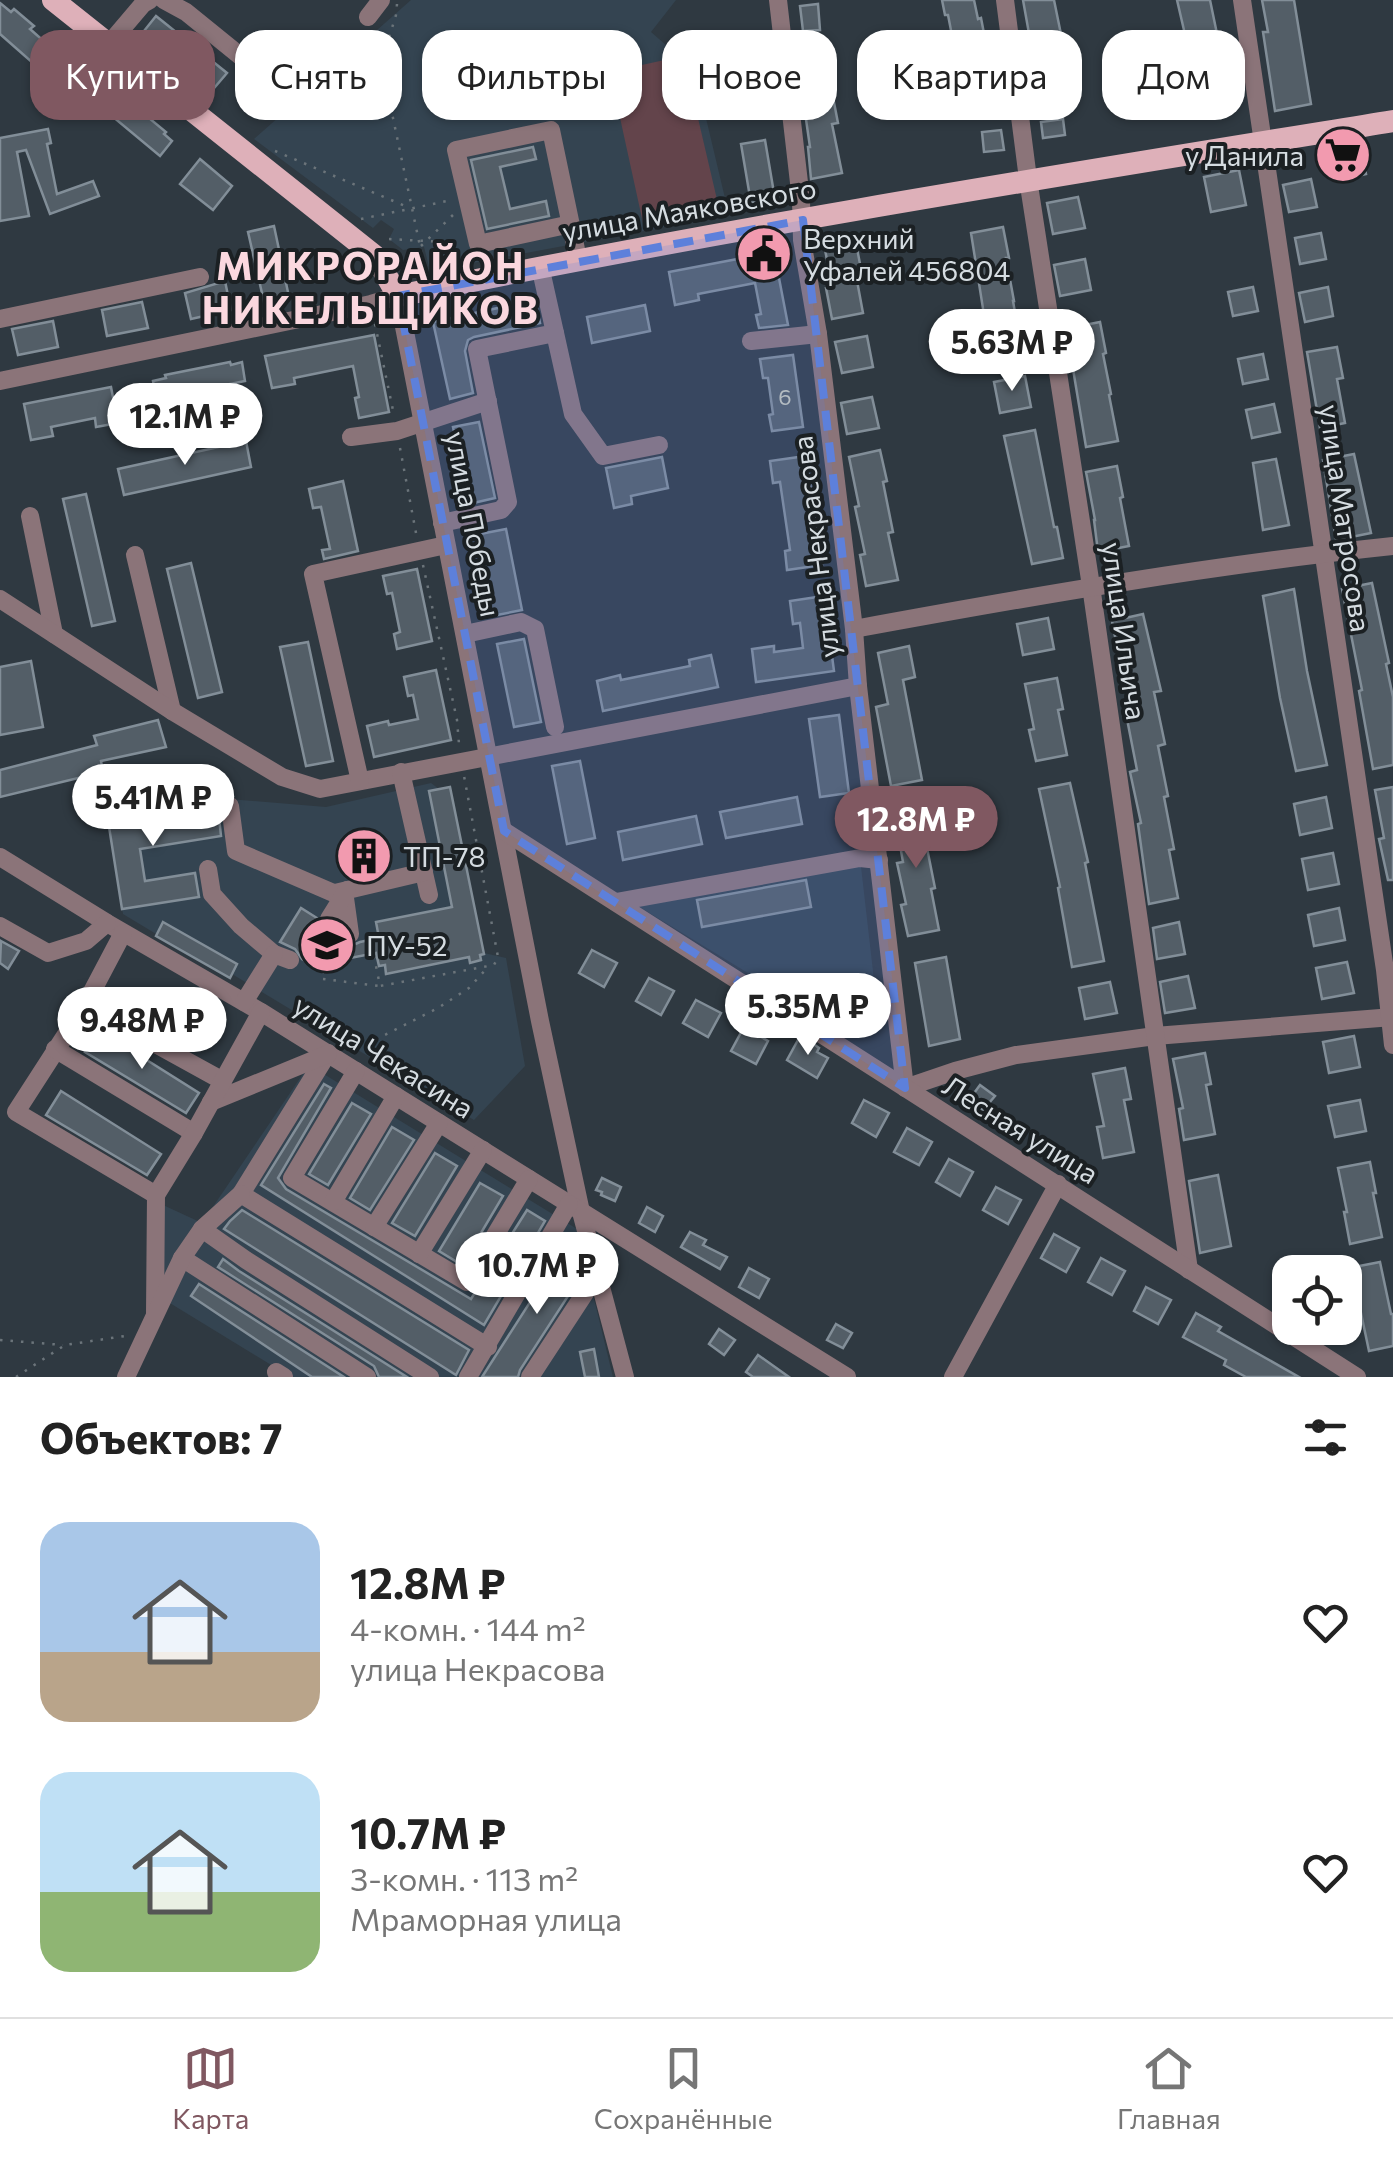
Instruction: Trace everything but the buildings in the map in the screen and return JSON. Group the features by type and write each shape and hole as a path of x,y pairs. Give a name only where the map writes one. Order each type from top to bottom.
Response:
{"main road":[{"name":"улица Победы","path":"53,0 91,30"},
{"name":"улица Победы","path":"205,120 376,256 398,296"},
{"name":"улица Маяковского","path":"398,296 578,259 1393,121"}],"street":[{"path":"121,30 150,0"},
{"path":"164,0 186,12 235,52"},
{"path":"368,18 381,0"},
{"name":"улица Некрасова","path":"778,0 802,240 818,334 854,629 905,1088"},
{"name":"улица Ильича","path":"1005,0 1028,180 1190,1270"},
{"name":"улица Матросова","path":"1242,0 1392,1017 1393,1045"},
{"path":"571,224 478,244 456,150 552,130 571,224 578,259"},
{"path":"540,266 574,414 603,456 659,445"},
{"path":"0,319 200,277"},
{"name":"улица Маяковского","path":"0,381 398,296"},
{"name":"улица Победы","path":"398,296 575,1208 598,1273 625,1377"},
{"path":"442,523 501,510 508,502 476,349 555,333"},
{"path":"751,341 818,334"},
{"path":"351,437 397,431 488,401"},
{"path":"30,516 54,634"},
{"path":"360,781 312,574 446,545"},
{"path":"854,629 1091,586 1393,546"},
{"path":"135,555 172,712"},
{"path":"0,599 172,712 282,777 320,789 858,686"},
{"path":"465,634 521,622 535,628 555,727"},
{"path":"400,772 430,896"},
{"path":"230,806 236,851 230,858 202,865 212,894 241,926 282,957 244,1002"},
{"name":"Лесная улица","path":"504,831 1357,1377"},
{"path":"236,851 346,891 424,872"},
{"name":"улица Чекасина","path":"0,857 261,1012 847,1377"},
{"path":"616,902 860,858 879,860"},
{"path":"329,919 357,862"},
{"path":"346,891 350,934"},
{"path":"0,926 48,953 115,928"},
{"path":"115,928 85,1005 16,1112 156,1195"},
{"path":"85,1005 223,1081"},
{"path":"156,1314 156,1195 261,1012"},
{"path":"905,1088 1016,1055 1156,1036 1392,1017"},
{"path":"55,1049 194,1133"},
{"path":"211,1102 328,1054"},
{"path":"126,1377 182,1258 202,1230 241,1194 328,1054"},
{"path":"356,1071 292,1178 468,1282 529,1179"},
{"path":"334,1202 396,1096"},
{"path":"374,1227 439,1122"},
{"path":"420,1254 483,1150"},
{"path":"953,1377 1058,1184"},
{"path":"241,1194 488,1346"},
{"path":"468,1377 575,1208"},
{"path":"202,1230 430,1377"},
{"path":"182,1258 368,1377"},
{"path":"530,1377 598,1273"}],"path":[{"path":"397,0 383,57 426,276"},
{"path":"264,146 412,208"},
{"path":"361,219 468,199"},
{"path":"420,248 468,199"},
{"path":"388,239 478,244"},
{"path":"323,979 380,986 494,965 498,957 456,720 375,324"},
{"path":"374,956 380,986"},
{"path":"357,1049 438,1008 469,988 489,966"},
{"path":"0,1340 64,1346 146,1333"},
{"path":"16,1377 64,1346"}],"highlighted area":[{"path":"803,220 905,1088 504,831 398,296"}],"shaded area":[{"path":"411,0 676,0 651,32 662,42 662,120 706,120 729,215 430,271 424,247 403,250 389,239 394,229 381,220 373,228 254,139 275,120 402,120 402,30 377,30"},
{"path":"662,61 662,120 698,120 719,208 643,223 620,120 642,120 642,65"},
{"name":"ПУ-52","path":"431,783 439,789 450,787 484,953 506,958 525,1066 474,1120 232,974 229,978 123,914 104,795 131,791 326,807"},
{"path":"860,858 878,1015 850,1035 638,906"},
{"path":"309,1065 577,1229 613,1377 291,1377 160,1297 163,1205 202,1223"}],"place":[{"name":"у Данила","path":"1343,155"},
{"name":"Верхний Уфалей 456804","path":"764,254"},
{"name":"ТП-78","path":"364,856"},
{"name":"ПУ-52","path":"327,945"}],"district":[{"name":"МИКРОРАЙОН НИКЕЛЬЩИКОВ","path":"371,286"}]}
